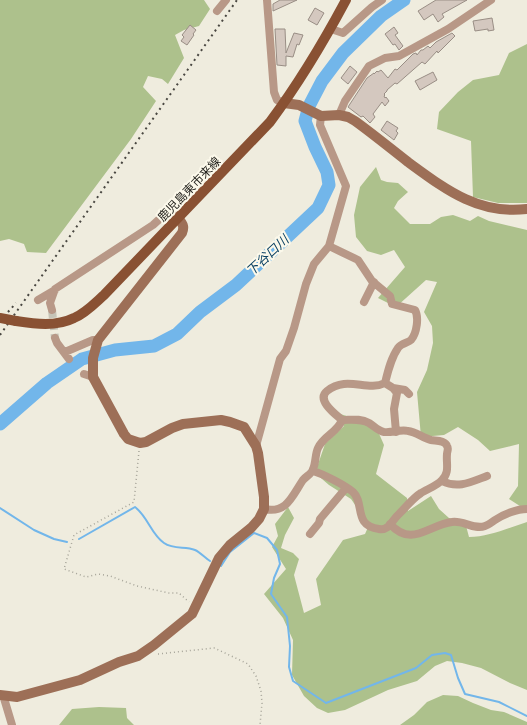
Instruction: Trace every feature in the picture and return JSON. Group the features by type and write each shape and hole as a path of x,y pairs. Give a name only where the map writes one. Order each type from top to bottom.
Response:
{"main road":[{"name":"鹿児島東市来線","path":"0,318 50,324 74,318 85,312 104,295 256,138 284,103 307,70 346,0"}],"street":[{"path":"217,11 226,0"},
{"path":"267,0 274,92 277,100 284,103 299,105 318,115 339,115 348,117 442,187 471,202 506,210 527,209"},
{"path":"331,28 343,33 382,0"},
{"path":"339,115 345,101 369,66 385,58 399,56 454,25 491,0"},
{"path":"256,446 280,359 286,351 306,284 314,264 329,246 346,186 320,125 318,115"},
{"path":"12,725 2,695 17,697 80,680 119,662 138,656 192,614 219,558 230,545 251,528 259,519 264,509 264,497 256,446 244,427 221,420 183,424 172,428 146,442 140,443 128,439 90,373 97,344 182,233 184,225 178,218 169,212 165,214 153,225 38,300"},
{"path":"313,471 322,474 353,492 358,500 360,515 365,522 373,528 380,530 388,527 396,516 419,494 442,481 448,466 446,455 447,445 444,442 429,439 408,430 381,432 367,422 358,419 342,420 324,400 324,393 341,384 353,383 379,386 385,383 393,356 399,346 411,340 416,330 417,315 415,310 392,304 390,296 374,282 358,260 329,246"},
{"path":"364,302 374,282"},
{"path":"52,310 50,303 55,290"},
{"path":"55,338 67,356 93,340 97,344"},
{"path":"385,383 394,388 405,390 409,394"},
{"path":"394,388 397,393 394,409 396,432"},
{"path":"264,509 272,511 286,505 304,479 313,471 318,448 326,438 340,426 342,420"},
{"path":"442,481 450,485 459,485 487,476"},
{"path":"310,534 346,488"},
{"path":"390,524 398,532 408,535 422,533 437,526 453,522 474,527 485,526 498,518 520,509 527,509"}],"path":[{"path":"140,443 134,502 74,535 64,569 86,577 98,574 110,576 137,586 179,594 196,607"},
{"path":"153,654 214,648 248,664 256,676 261,691 262,703 260,725"}],"green space":[{"path":"0,0 204,0 210,9 199,26 184,30 175,35 184,58 168,84 162,79 148,76 143,87 156,101 131,139 46,253 27,252 24,244 9,239 0,241"},
{"path":"527,44 527,203 498,203 473,197 471,141 437,129 439,112 458,92 473,80 499,75 509,53"},
{"path":"376,167 381,180 398,183 408,192 398,201 394,208 410,224 430,224 441,217 453,215 470,221 478,216 489,221 527,230 527,505 523,508 509,499 518,486 519,444 490,451 478,440 458,427 444,435 421,437 417,392 427,370 433,343 432,326 424,312 437,282 426,280 396,307 378,298 405,267 394,250 381,255 367,251 356,237 354,215 360,187"},
{"path":"334,412 377,429 384,445 376,474 407,498 408,511 431,496 439,509 449,518 465,522 469,537 491,534 527,522 527,690 481,668 447,661 435,666 417,681 388,690 345,710 328,713 317,708 304,696 292,675 293,640 283,618 264,594 286,569 272,547 278,536 275,524 288,507 294,518 285,535 281,548 293,553 299,559 294,575 304,613 321,605 316,579 343,540 365,534 369,525 351,499 329,485 315,473 325,444 344,426"},
{"path":"443,695 458,696 491,710 504,712 527,722 527,725 400,725 414,715 427,702"},
{"path":"99,707 126,708 127,718 134,725 59,725 72,709"}],"building":[{"path":"280,0 297,0 273,11 273,4"},
{"path":"436,0 467,0 442,14 444,17 438,22 433,14 424,20 418,11"},
{"path":"315,8 324,13 317,25 308,20"},
{"path":"492,18 494,30 488,31 488,29 475,31 473,21"},
{"path":"190,25 196,30 187,45 181,41 184,37 182,35"},
{"path":"394,27 398,33 395,35 403,46 399,50 395,44 393,45 385,34"},
{"path":"275,29 285,29 286,53 294,33 303,35 299,45 297,44 293,57 286,56 286,66 277,65"},
{"path":"452,33 455,36 438,53 437,51 425,64 422,62 397,84 395,83 387,90 384,96 389,101 385,106 382,102 373,114 375,117 370,123 363,116 361,117 348,107 367,78 374,73 381,70 388,78 395,69 397,70 413,54 416,53 417,55 421,50 428,46 430,48 436,42"},
{"path":"350,66 357,72 348,84 341,78"},
{"path":"433,72 437,80 420,90 415,81"},
{"path":"387,121 398,128 396,131 398,133 394,140 381,130"}],"waterway":[{"name":"下谷口川","path":"0,424 47,383 82,359 115,350 154,346 177,334 200,312 236,285 318,208 329,185 327,172 305,121 309,106 322,81 343,53 381,16 404,0"},
{"path":"79,539 135,507 156,535 164,543 176,547 195,550 210,561"},
{"path":"0,508 34,530 54,539 67,542"},
{"path":"221,566 230,552 254,533 267,538 277,550 280,564 274,578 271,594 287,617 290,646 289,667 293,681 326,703 416,668 432,655 445,653 451,655 465,694 499,702 527,716"}],"tunnel":[{"path":"52,310 55,338"}],"railway":[{"path":"0,335 237,0"},
{"path":"0,321 16,303"}]}
